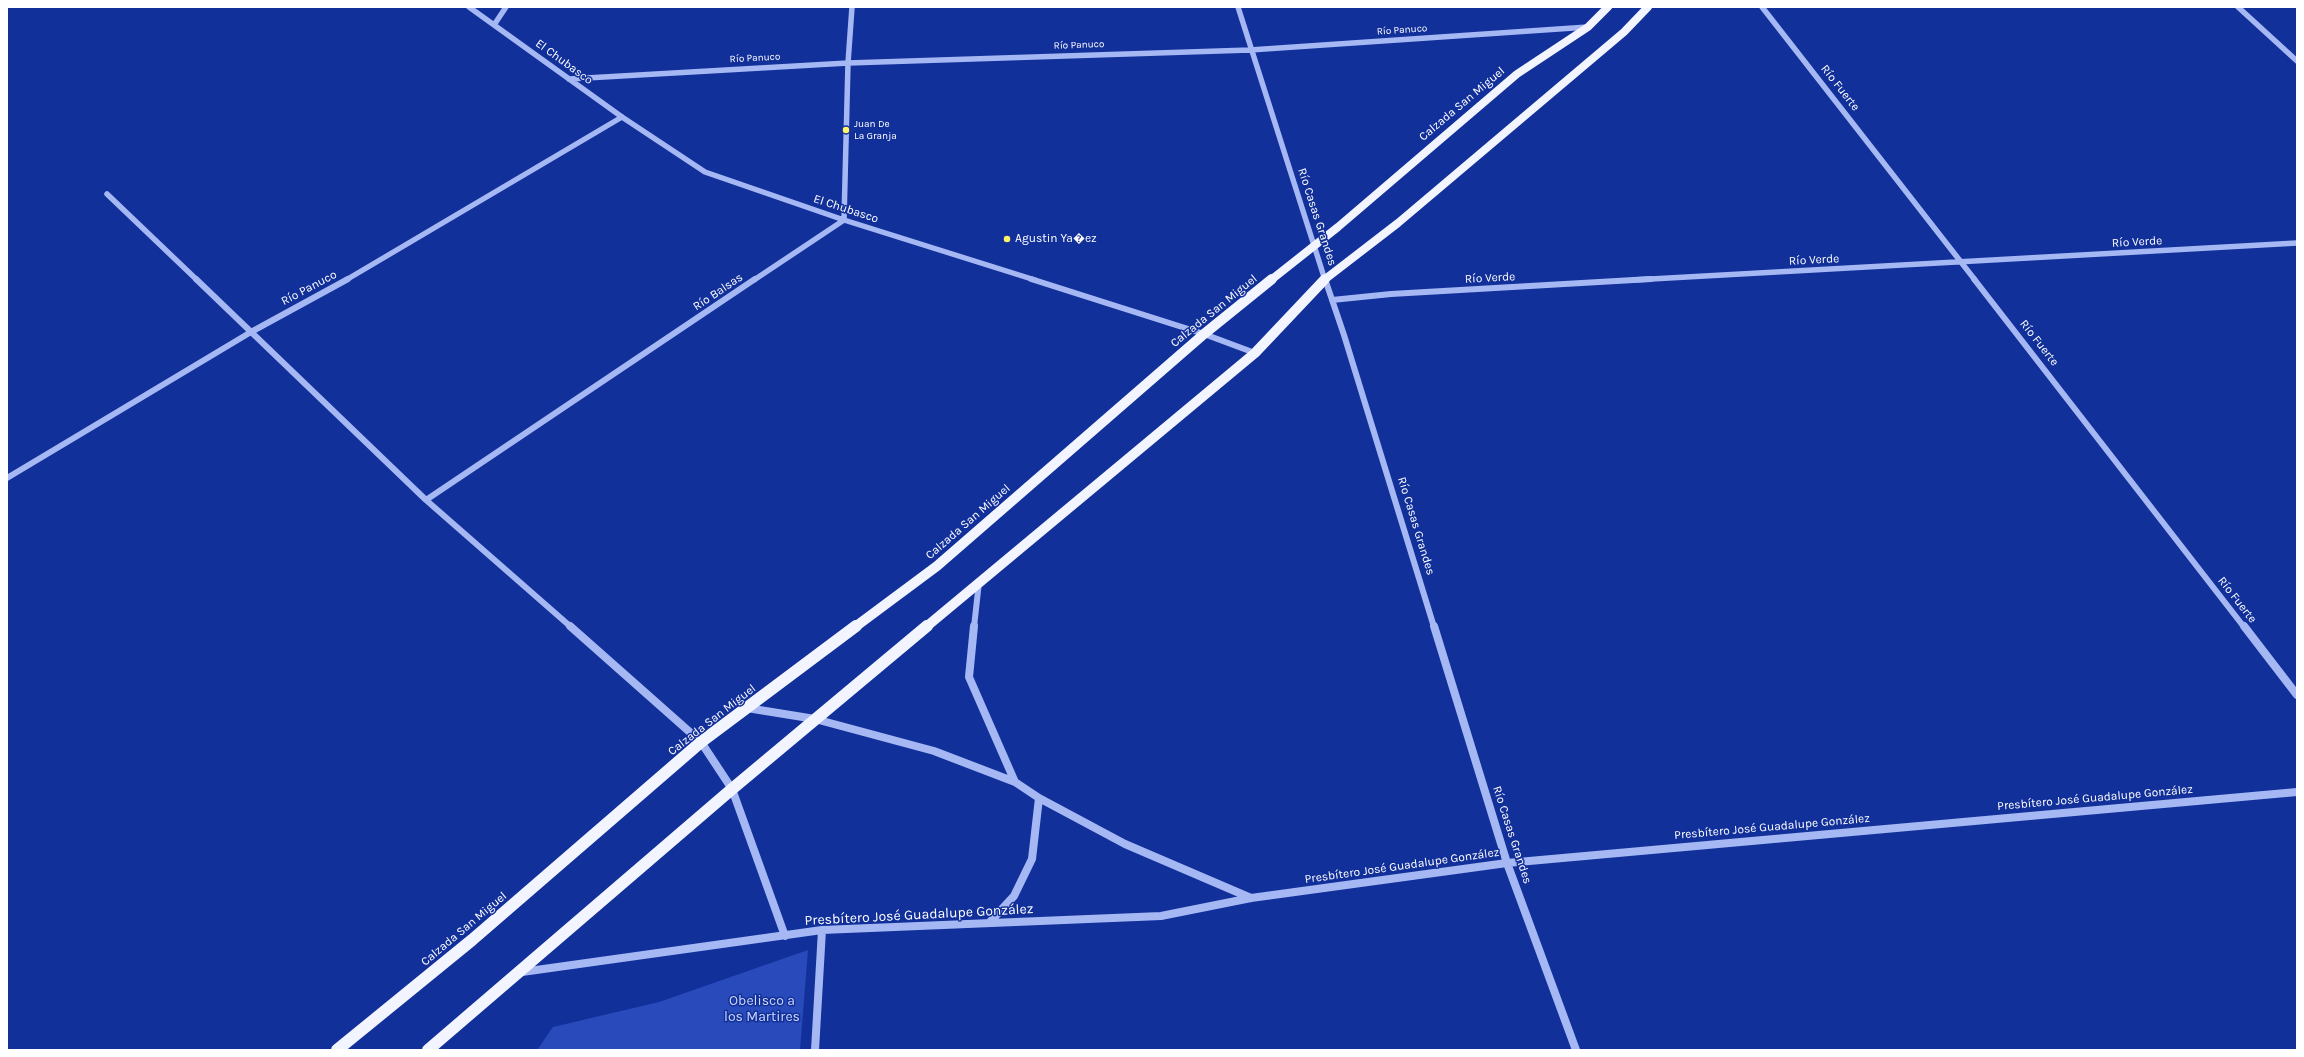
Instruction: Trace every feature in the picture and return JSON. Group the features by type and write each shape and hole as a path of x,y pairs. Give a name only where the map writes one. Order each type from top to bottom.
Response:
{"main road":[{"name":"Calzada San Miguel","path":"337,1050 472,940 701,742 937,566 1204,334 1313,246 1517,74 1588,27 1608,7"},
{"path":"428,1050 815,719 1255,353 1324,280 1398,223 1624,32 1648,7"}],"street":[{"name":"El Chubasco","path":"469,7 622,117 705,172 844,220 1204,334 1255,353"},
{"path":"494,25 506,7"},
{"path":"844,220 848,63 852,7"},
{"name":"Río Casas Grandes","path":"1238,7 1250,50 1324,280 1347,343 1507,863 1576,1050"},
{"name":"Río Fuerte","path":"1762,7 1964,263 2297,694"},
{"path":"2238,7 2297,61"},
{"name":"Río Panuco","path":"569,79 848,63 1250,50 1588,27"},
{"name":"Río Panuco","path":"7,478 251,332 354,276 622,117"},
{"path":"107,194 426,500 701,742 732,789 785,936"},
{"name":"Río Balsas","path":"426,500 844,220"},
{"name":"Río Verde","path":"1332,300 1391,294 1964,263 2297,243"},
{"path":"979,582 969,676 1015,782"},
{"path":"747,708 815,719 934,751 1015,782 1039,798 1125,844 1252,898"},
{"name":"Presbítero José Guadalupe González","path":"518,972 822,930 1161,916 1252,898 1507,863 2297,792"},
{"path":"989,923 1014,896 1032,859 1039,798"},
{"path":"815,1050 822,930"}],"green space":[{"name":"Obelisco a los Martires","path":"808,950 800,1050 537,1050 553,1027 659,1002"}],"place":[{"name":"Juan De La Granja","path":"846,130"},
{"name":"Agustin Ya�ez","path":"1007,239"}]}
